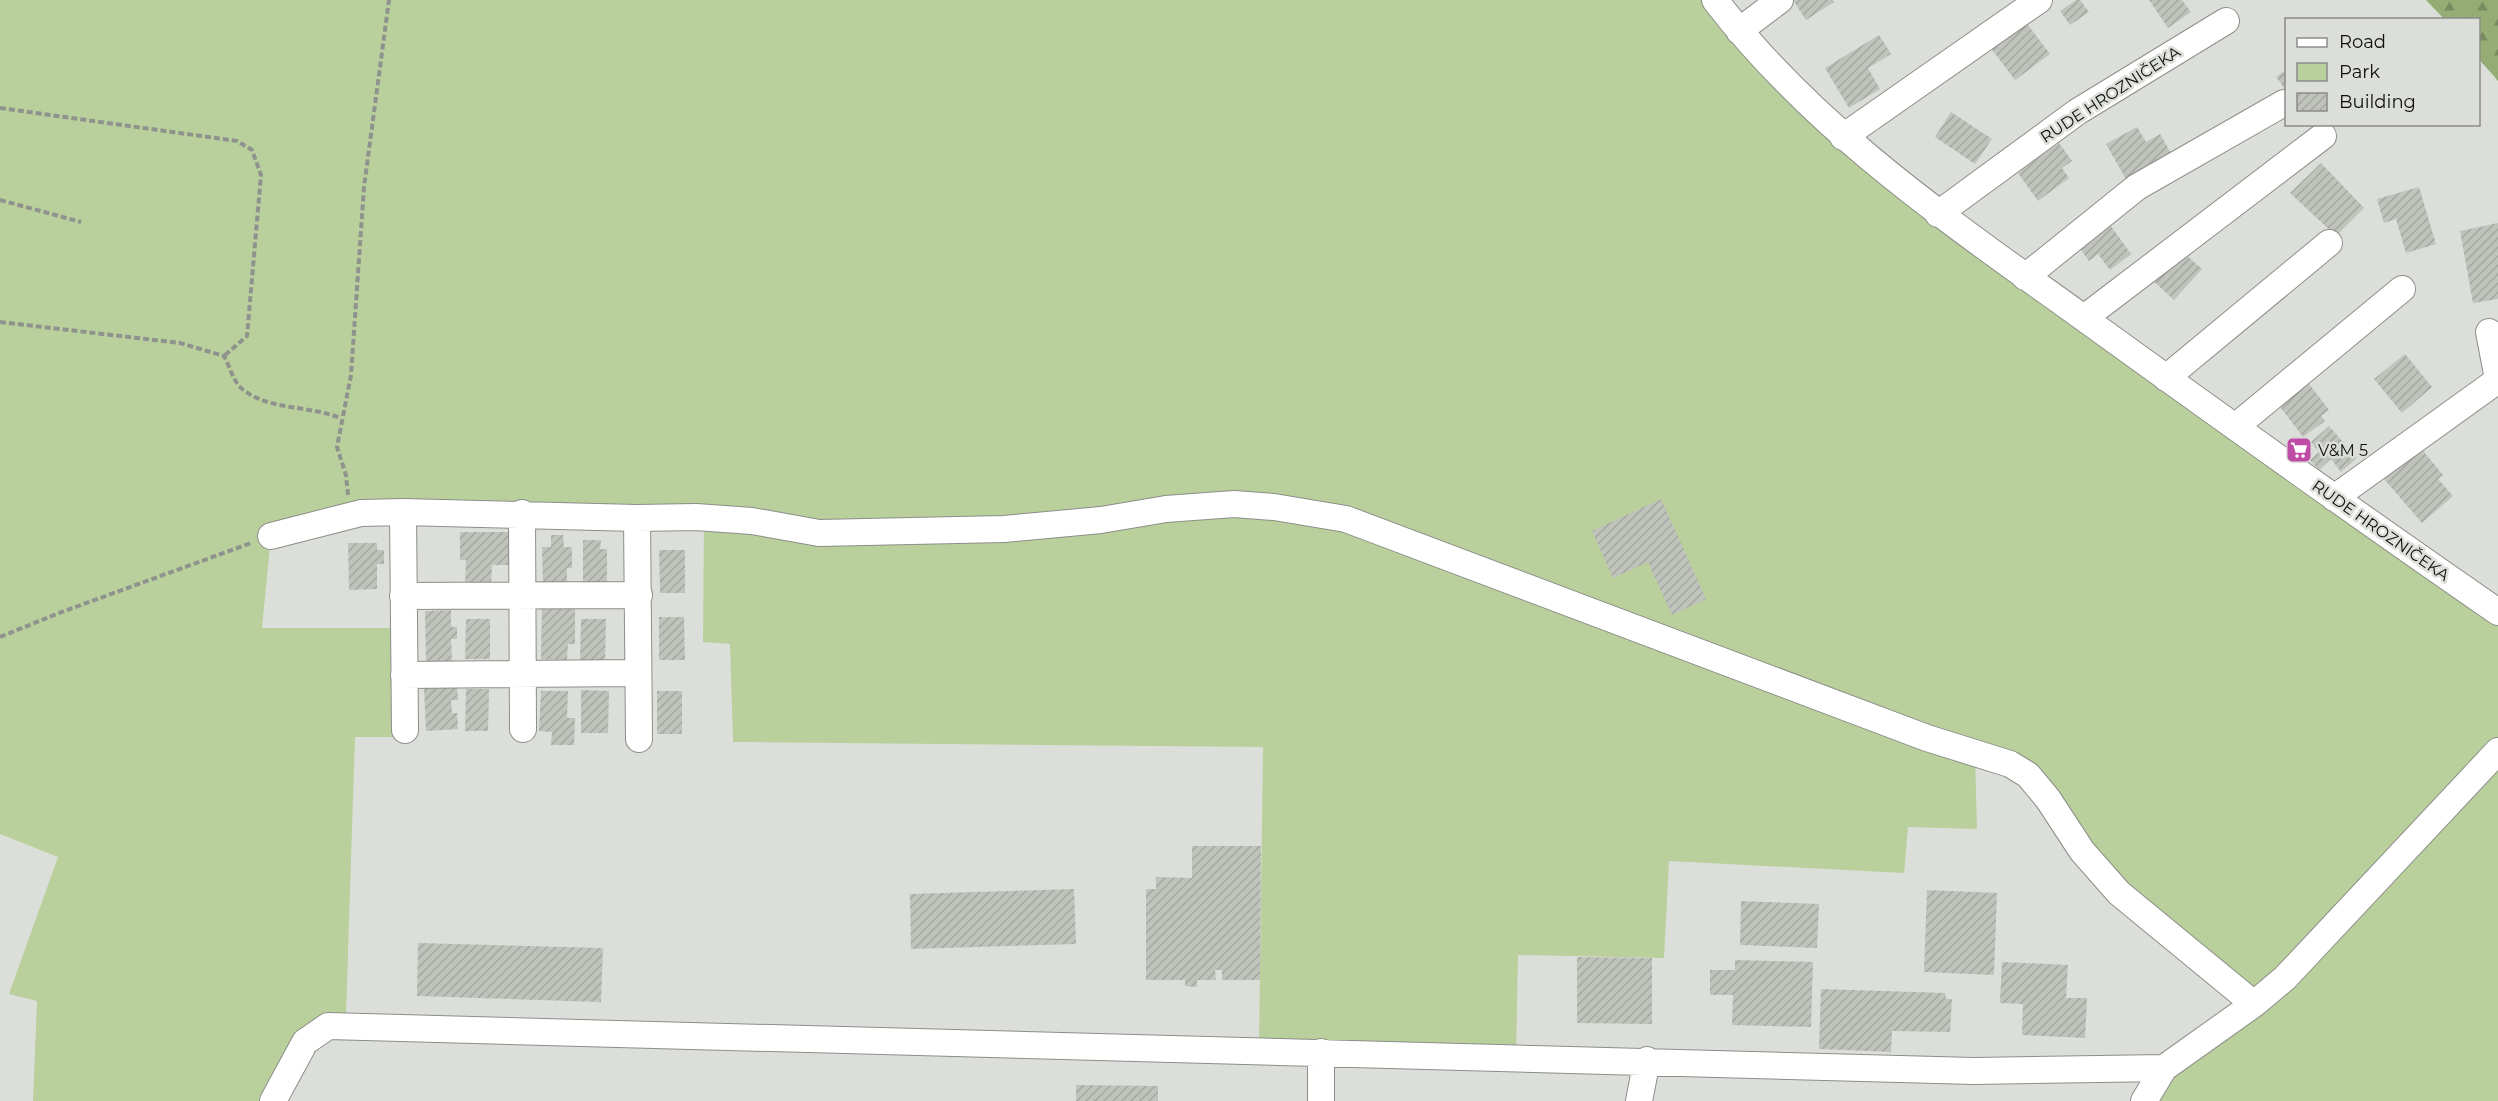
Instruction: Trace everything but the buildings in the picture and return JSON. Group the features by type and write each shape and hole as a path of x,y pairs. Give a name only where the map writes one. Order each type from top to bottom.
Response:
{"street":[{"name":"RUDE HROZNIČEKA","path":"1715,0 1739,31 1795,92 1843,137 1938,214 2334,498 2498,612"},
{"path":"1739,31 1780,0"},
{"path":"1843,137 2039,0"},
{"name":"RUDE HROZNIČEKA","path":"1938,214 2077,112 2226,21"},
{"path":"2025,277 2137,187 2284,103"},
{"path":"2084,318 2323,136"},
{"path":"2166,378 2329,243"},
{"path":"2235,427 2402,289"},
{"path":"2334,498 2498,379 2490,332"},
{"path":"272,536 361,513 403,512 522,513 637,519 696,517 752,521 819,533 1053,525 1166,508 1234,504 1274,507 1346,519 1927,738 2010,764 2028,775 2048,799 2082,851 2119,893 2254,1004"},
{"path":"403,512 405,730"},
{"path":"522,513 523,729"},
{"path":"637,519 639,739"},
{"path":"403,596 639,595"},
{"path":"404,675 522,672 638,673"},
{"path":"2144,1101 2164,1068 2254,1004 2285,978 2498,751"},
{"path":"273,1101 304,1042 328,1026 1647,1060 1974,1071 2164,1068"},
{"path":"1321,1052 1321,1101"},
{"path":"1639,1101 1647,1060"}],"path":[{"path":"361,513 348,494 346,476 337,447 351,375 364,187 389,0"},
{"path":"0,108 237,141 252,150 261,175 247,336 224,356"},
{"path":"0,200 81,222"},
{"path":"0,322 180,343 224,356 238,385 260,399 327,412 341,419"},
{"path":"0,637 59,613 272,536"}],"green space":[{"path":"0,0 1711,0 1792,94 2498,617 2498,1101 2144,1101 2254,1005 2119,893 2048,799 1975,754 1977,829 1908,827 1904,873 1669,861 1664,958 1518,955 1516,1057 1259,1050 1263,747 733,742 730,644 703,642 704,518 403,512 271,536 262,628 403,628 404,737 355,737 346,1014 305,1042 273,1101 33,1101 37,1001 9,994 58,857 0,834"},
{"path":"2426,0 2498,0 2498,81 2480,60 2480,18 2443,18"}],"place":[{"name":"V&M 5","path":"2299,450"}]}
